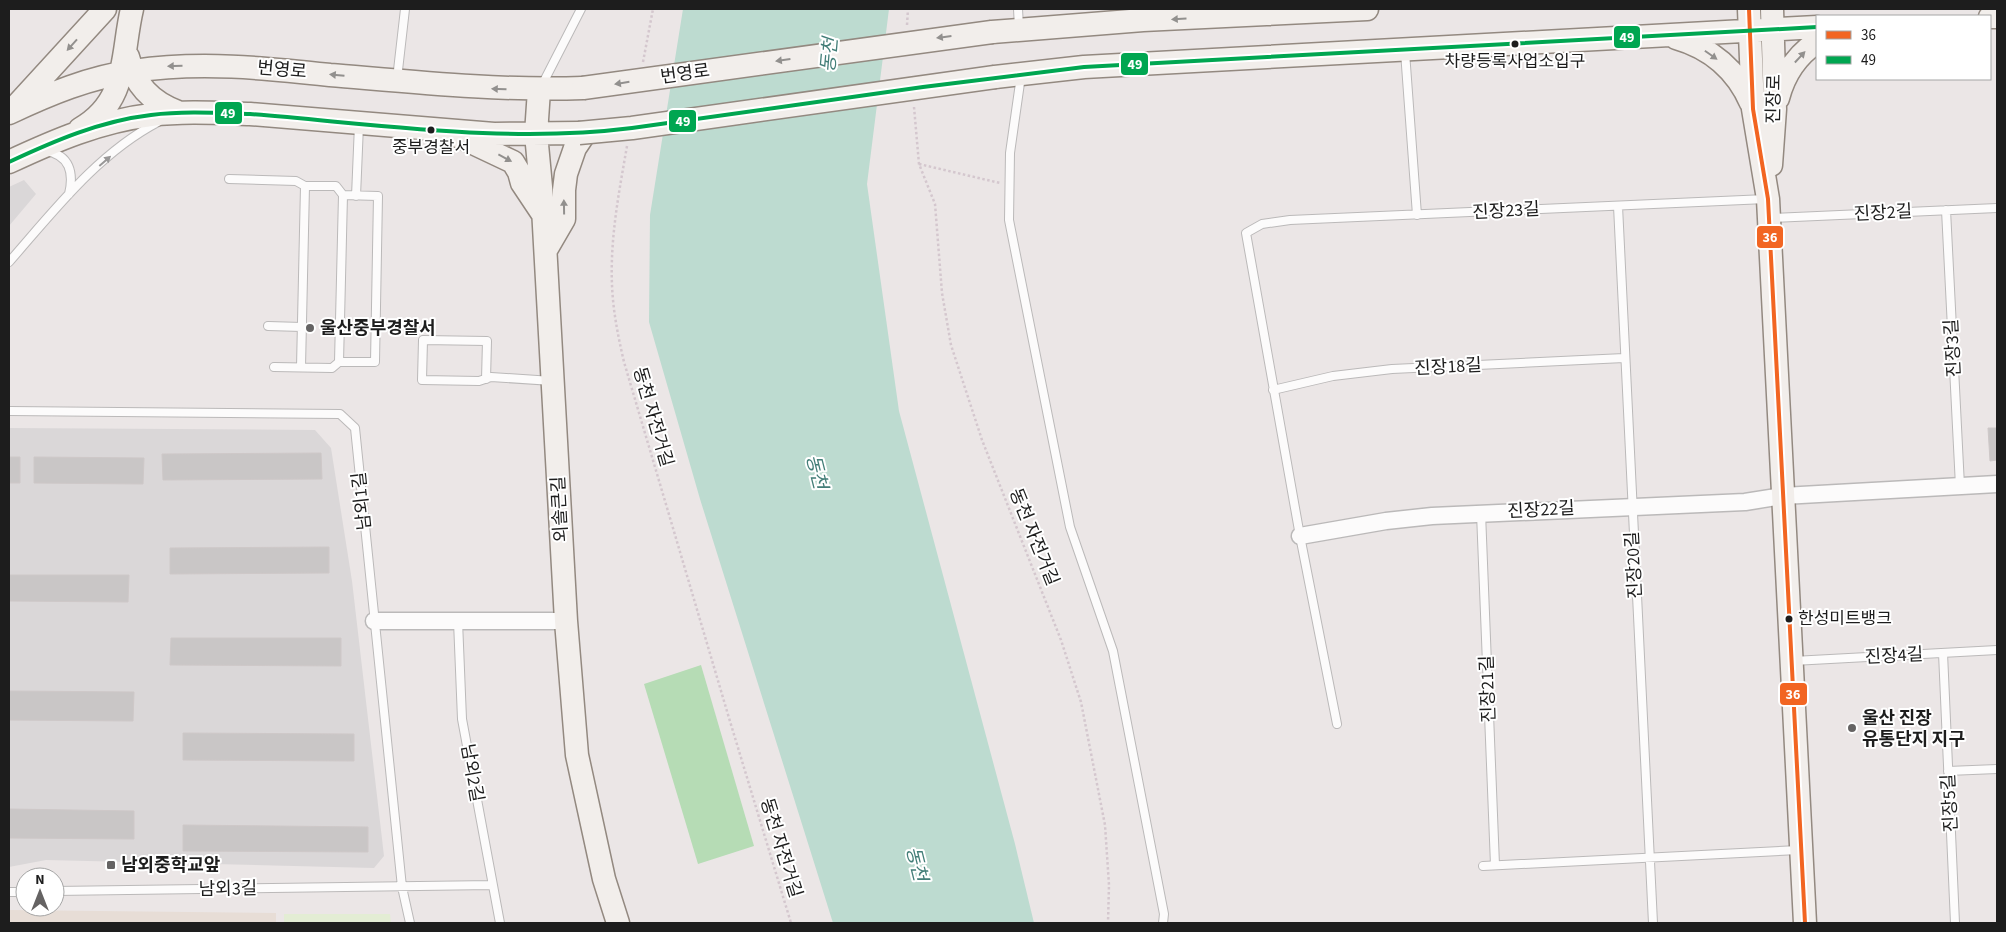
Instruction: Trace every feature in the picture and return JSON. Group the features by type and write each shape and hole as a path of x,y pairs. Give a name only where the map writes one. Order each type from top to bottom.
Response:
{"main road":[{"path":"10,112 105,9"},
{"path":"9,162 83,127 107,104 127,72 126,44 132,9"},
{"name":"번영로","path":"10,112 54,92 88,81 127,72 165,67 212,66 496,89 583,88 992,32 1019,19 1135,21 1367,9"},
{"name":"진장로","path":"1749,9 1753,109 1769,209"},
{"path":"66,136 99,125 132,118 181,113 250,114 494,134 582,133 632,128 995,77 1093,66 1750,31 1773,19 1816,27"},
{"name":"진장로","path":"1773,19 1775,109 1769,209 1805,923"},
{"path":"1667,36 1689,42 1707,51 1722,62 1735,75 1744,88 1753,109"},
{"path":"1775,109 1781,86 1788,72 1798,58 1816,43"},
{"path":"127,72 154,100 181,113"},
{"name":"외솔큰길","path":"539,90 536,134 544,216 566,620 577,755 604,879 618,923"},
{"path":"445,130 513,162 519,172 522,183 544,216"},
{"path":"546,250 564,219 566,174 582,133"}],"street":[{"path":"1783,496 1997,484"},
{"name":"진장22길","path":"1300,536 1386,521 1481,513 1745,502 1783,496"},
{"path":"374,620 566,620"}],"lane":[{"path":"397,81 405,9"},
{"path":"539,90 580,9"},
{"path":"1405,49 1417,215"},
{"path":"1022,74 1010,153 1009,220 1070,527 1112,651 1164,914 1163,923"},
{"path":"9,262 69,194 104,161 137,135 166,118 181,113"},
{"path":"356,196 359,123"},
{"path":"31,152 51,152 66,160 72,174 69,194"},
{"path":"229,179 296,180 305,186 336,186 343,195 339,362"},
{"path":"301,367 305,186"},
{"path":"274,367 332,368 339,362 375,362 378,196 343,195"},
{"name":"진장23길","path":"1273,390 1246,233 1262,224 1290,220 1618,206 1769,209"},
{"name":"진장20길","path":"1618,206 1631,506 1653,923"},
{"name":"진장2길","path":"1769,209 1946,210 1997,208"},
{"name":"진장3길","path":"1946,210 1960,486"},
{"path":"268,326 302,326"},
{"path":"486,379 487,341 423,340 422,380 479,381 486,379 491,377 553,381"},
{"name":"진장18길","path":"1273,390 1333,376 1392,369 1624,358"},
{"path":"1273,390 1337,724"},
{"name":"남외1길","path":"9,411 340,414 355,428 402,887 410,923"},
{"name":"진장21길","path":"1481,513 1495,865"},
{"name":"남외2길","path":"458,620 462,719 500,923"},
{"name":"진장4길","path":"1791,662 1997,650"},
{"name":"진장5길","path":"1943,653 1955,923"},
{"path":"1948,771 1997,769"},
{"path":"1483,866 1801,850"},
{"name":"남외3길","path":"65,892 492,885"}],"path":[{"name":"동천 자전거길","path":"1000,183 919,164 934,204 942,294 951,345 963,386 982,440 1061,640 1081,702 1105,825 1109,885 1108,923"},
{"name":"동천 자전거길","path":"623,170 612,252 612,286 616,323 624,362 726,709 792,923"}],"shaded area":[{"path":"24,180 36,194 9,226 9,187"},
{"path":"9,428 315,430 331,448 352,581 384,856 374,868 46,860 9,867"},
{"path":"9,910 15,910 15,917 65,917 65,911 276,913 276,923 9,923"},
{"path":"284,914 390,914 391,923 284,923"}],"green space":[{"path":"701,665 754,846 698,864 644,684"}],"water":[{"name":"동천","path":"683,9 889,9 867,184 899,411 1015,844 1034,923 833,923 700,499 649,322 650,215"}],"building":[{"path":"1988,428 1997,428 1997,460 1990,461"},
{"path":"321,453 322,479 163,480 162,454"},
{"path":"9,457 20,457 20,483 9,483"},
{"path":"34,457 144,458 143,484 34,483"},
{"path":"329,547 329,573 170,574 170,548"},
{"path":"9,575 129,575 128,602 9,601"},
{"path":"171,638 341,638 341,666 170,665"},
{"path":"9,691 134,692 133,721 9,720"},
{"path":"183,733 354,734 354,761 183,760"},
{"path":"9,809 134,811 134,839 9,838"},
{"path":"183,825 368,827 368,852 183,851"}],"transit line":[{"name":"36","path":"1749,9 1753,109 1768,199 1805,923"},
{"name":"49","path":"9,162 60,139 96,127 132,118 163,114 250,114 441,131 537,134 585,132 632,128 923,87 1084,67 1816,27"}],"place":[{"name":"차량등록사업소입구","path":"1515,44"},
{"name":"중부경찰서","path":"431,130"},
{"name":"울산중부경찰서","path":"310,328"},
{"name":"한성미트뱅크","path":"1789,619"},
{"name":"울산 진장 유통단지 지구","path":"1852,728"},
{"name":"남외중학교앞","path":"111,865"}]}
